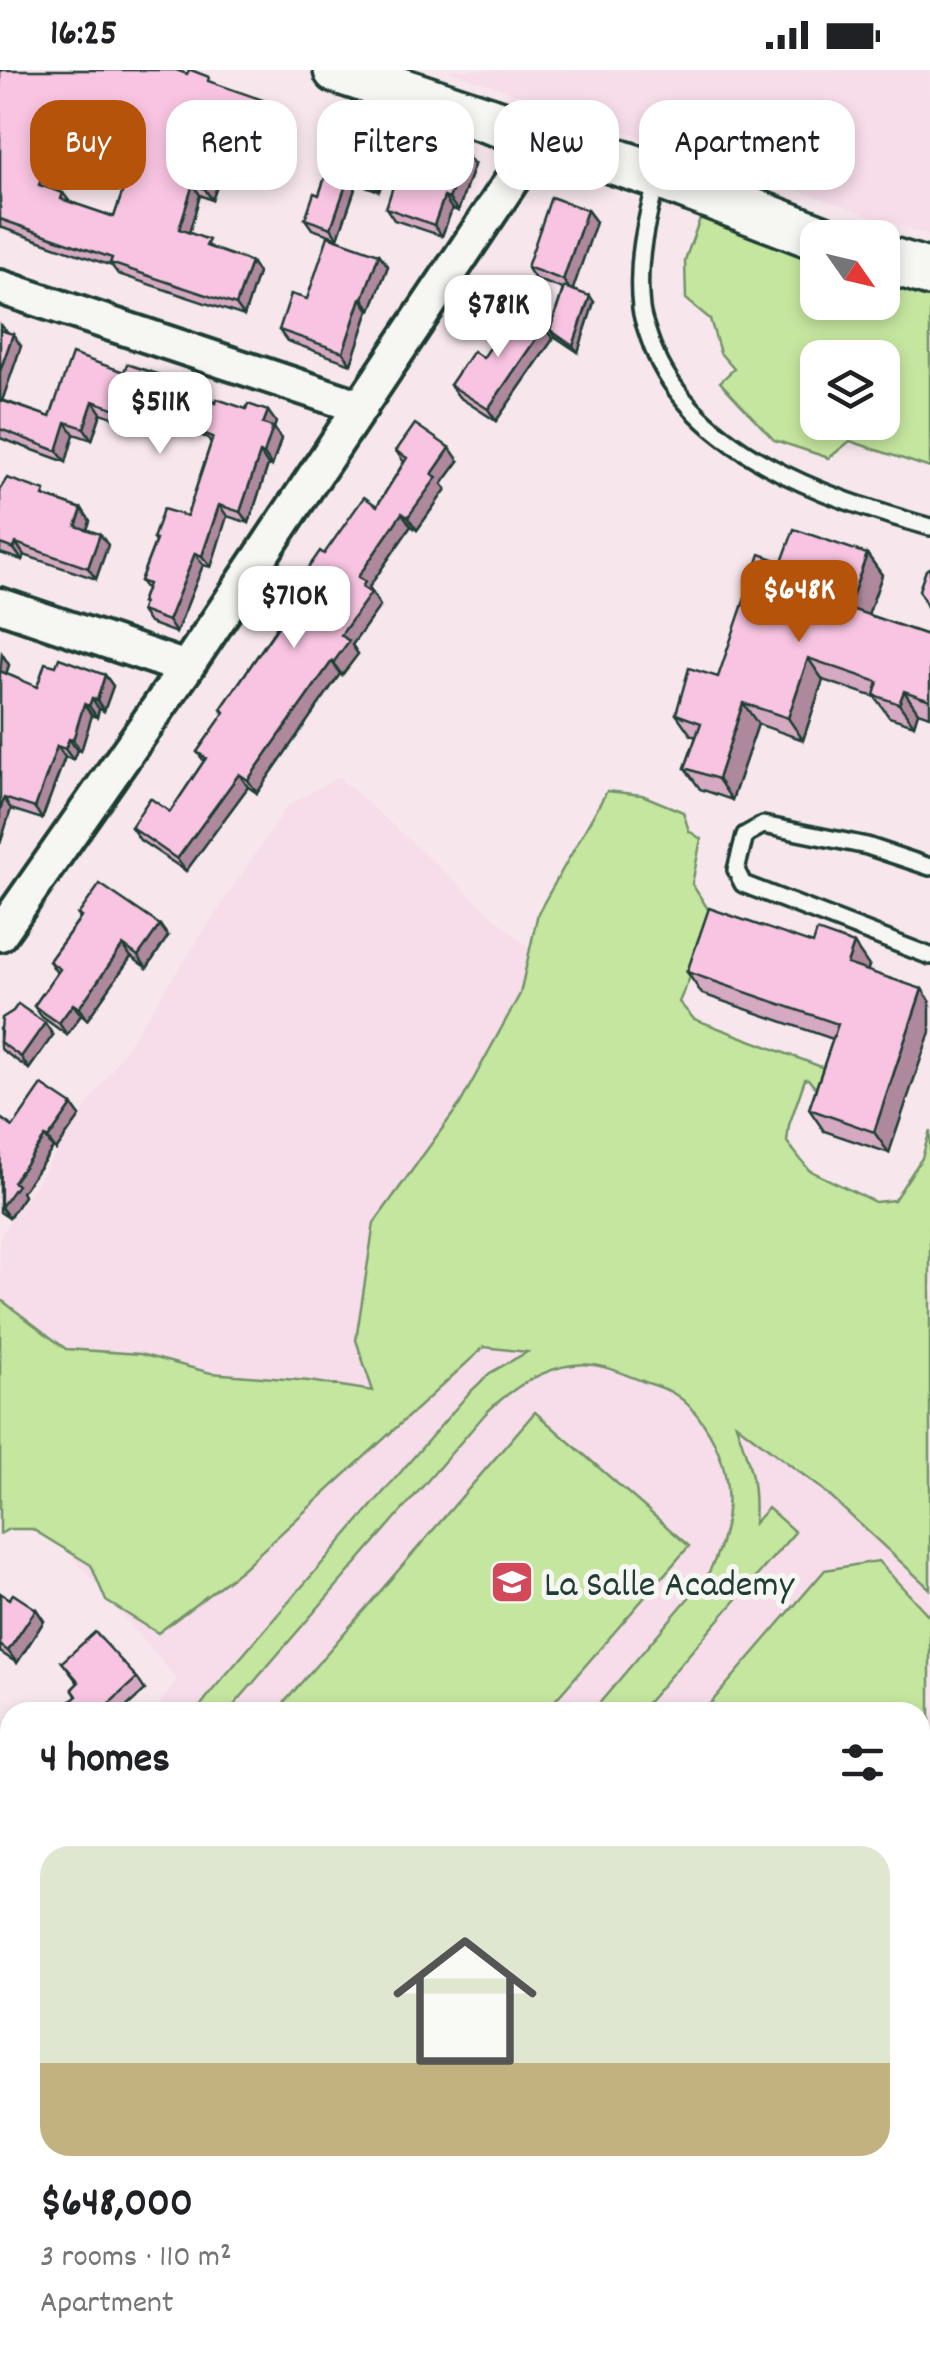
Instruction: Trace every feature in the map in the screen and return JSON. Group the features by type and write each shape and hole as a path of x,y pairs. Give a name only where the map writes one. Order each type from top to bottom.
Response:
{"main road":[{"path":"337,70 494,123"},
{"path":"695,190 800,230"},
{"path":"900,264 930,273"}],"street":[{"path":"0,934 10,901 186,668 505,190"},
{"path":"0,287 360,406"},
{"path":"0,604 186,668"}],"lane":[{"path":"655,190 646,219 640,269 641,311 655,355 680,397 723,436 773,469 830,495 930,528"},
{"path":"930,867 866,846 763,825 745,835 736,870 743,884 930,956"}],"shaded area":[{"path":"447,70 930,70 930,236 900,226 900,220 883,220 796,190 855,190 855,100 639,100 639,136 619,129 619,100 534,100"},
{"name":"La Salle Academy","path":"339,777 540,958 930,1485 930,1702 161,1702 177,1679 0,1473 0,1237 288,805"}],"green space":[{"path":"707,199 800,232 800,320 900,320 900,262 930,272 930,468 850,441 829,458 774,440 720,382 734,369 720,353 710,319 686,299 685,260"},
{"path":"607,791 642,795 683,812 689,831 701,839 692,884 715,920 679,1002 694,1019 827,1069 821,1095 805,1079 787,1142 809,1170 875,1202 894,1200 922,1158 930,1130 930,1589 822,1489 736,1424 753,1484 754,1523 768,1508 795,1532 648,1702 600,1702 707,1576 722,1538 728,1499 714,1441 684,1401 668,1390 608,1368 572,1365 525,1383 486,1413 237,1702 204,1702 469,1393 490,1373 527,1352 484,1347 241,1570 158,1633 106,1601 91,1565 32,1529 9,1529 0,1534 0,1299 66,1349 140,1354 211,1373 373,1391 356,1340 374,1223 460,1104 520,994 538,913"},
{"path":"535,1412 689,1546 554,1702 285,1702"},
{"path":"878,1561 930,1617 930,1702 712,1702 825,1570"}],"building":[{"path":"0,70 176,70 187,74 191,70 209,77 208,81 263,100 166,100 166,190 191,190 179,229 209,240 206,246 251,262 236,305 110,263 112,258 0,219"},
{"path":"321,190 344,190 331,228 305,219 314,193 319,195"},
{"path":"392,190 452,190 449,199 444,197 434,225 386,208"},
{"path":"551,197 587,210 563,280 527,267"},
{"path":"328,236 379,254 343,352 279,330 291,294 307,299"},
{"path":"564,287 590,296 573,346 550,330"},
{"path":"517,308 544,327 488,409 450,385 473,351 483,358"},
{"path":"0,330 13,334 0,371"},
{"path":"72,354 124,372 127,364 160,375 158,382 216,403 217,399 246,409 248,404 268,411 263,424 273,427 240,512 219,505 202,556 195,553 168,621 141,611 148,584 140,581 163,509 187,516 213,437 205,434 206,429 149,408 145,419 93,401 84,428 66,422 57,451 0,429 0,400 50,417"},
{"path":"415,424 450,448 432,474 437,477 408,517 402,513 358,577 365,582 362,587 371,593 341,635 349,641 248,780 239,774 177,859 131,827 150,798 170,812 206,758 197,752 225,712 221,709 279,625 272,620 364,497 377,506 407,458 396,451"},
{"path":"7,478 82,509 76,526 100,534 88,568 16,543 14,549 0,544 0,489"},
{"path":"794,529 867,554 848,608 930,636 930,700 904,691 899,704 874,695 878,682 808,658 788,718 743,703 718,779 685,768 701,723 676,714 689,668 718,677 760,554 782,562"},
{"path":"930,568 930,613 919,590"},
{"path":"59,658 105,675 97,700 92,698 89,706 84,704 73,740 69,739 65,749 57,746 35,808 4,798 0,810 0,671 37,687 45,663 56,666"},
{"path":"100,884 160,925 138,956 123,945 79,1008 73,1004 59,1023 34,1006 60,969 49,961"},
{"path":"709,908 813,944 817,931 854,944 847,964 922,989 874,1132 809,1109 838,1024 687,972"},
{"path":"18,1004 45,1023 21,1057 0,1042 2,1018"},
{"path":"42,1085 72,1105 13,1182 17,1185 1,1207 0,1118 13,1127"},
{"path":"0,1593 9,1599 13,1594 36,1609 8,1651 0,1645"},
{"path":"95,1632 137,1678 111,1702 70,1702 77,1696 72,1689 79,1682 62,1662"}],"place":[{"name":"La Salle Academy","path":"512,1582"}]}
